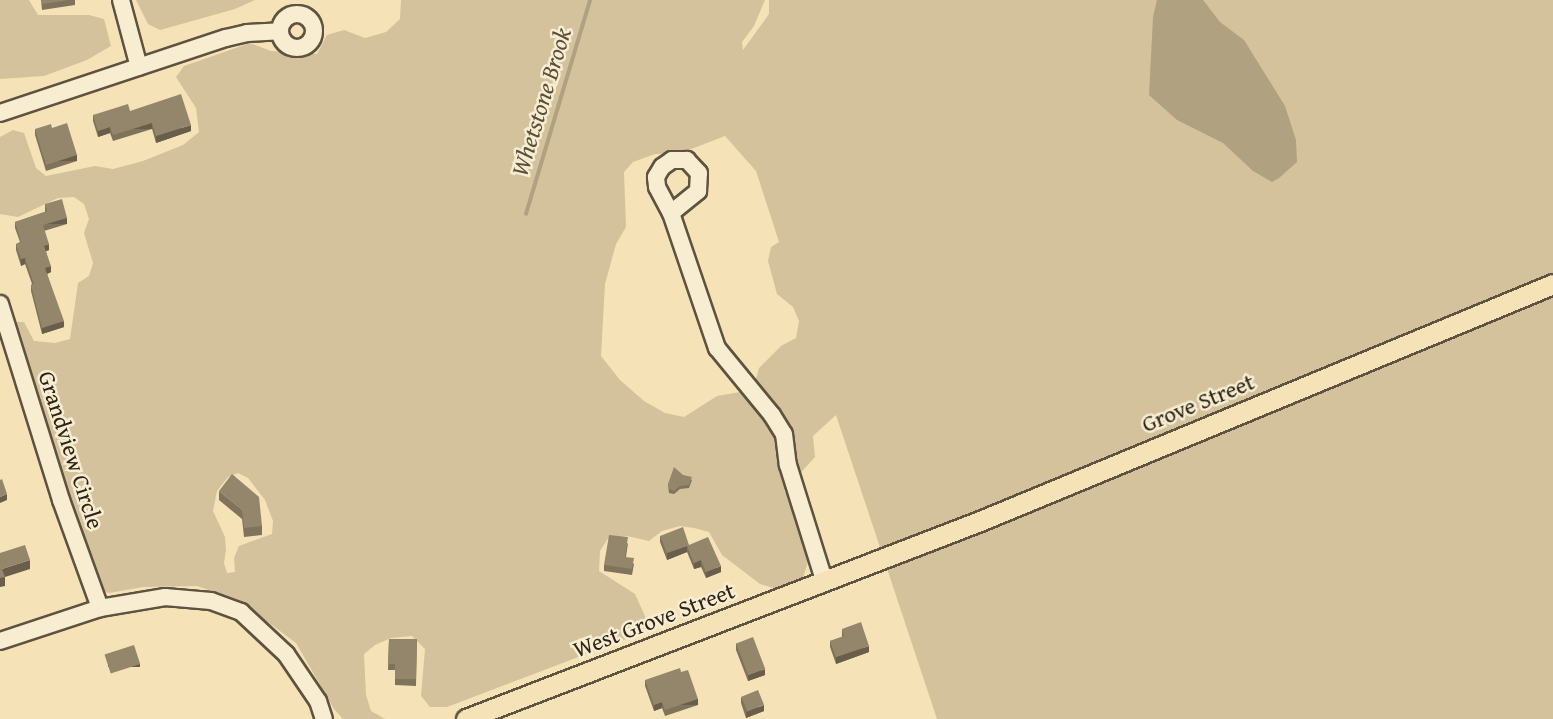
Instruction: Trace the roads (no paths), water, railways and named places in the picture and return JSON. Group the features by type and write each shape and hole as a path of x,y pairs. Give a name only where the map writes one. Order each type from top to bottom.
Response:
{"main road":[{"name":"Grove Street","path":"860,566 981,520 1553,284"},
{"name":"West Grove Street","path":"466,719 860,566"}],"street":[{"path":"121,0 139,67"},
{"path":"0,113 237,35 280,31"},
{"path":"671,213 717,348 772,415 784,434 789,465 824,580"},
{"name":"Grandview Circle","path":"0,304 61,500 100,608"},
{"path":"0,641 100,608 165,597 211,601 241,612 286,654 318,701 324,719"}],"waterway":[{"name":"Whetstone Brook","path":"526,214 590,0"}]}
